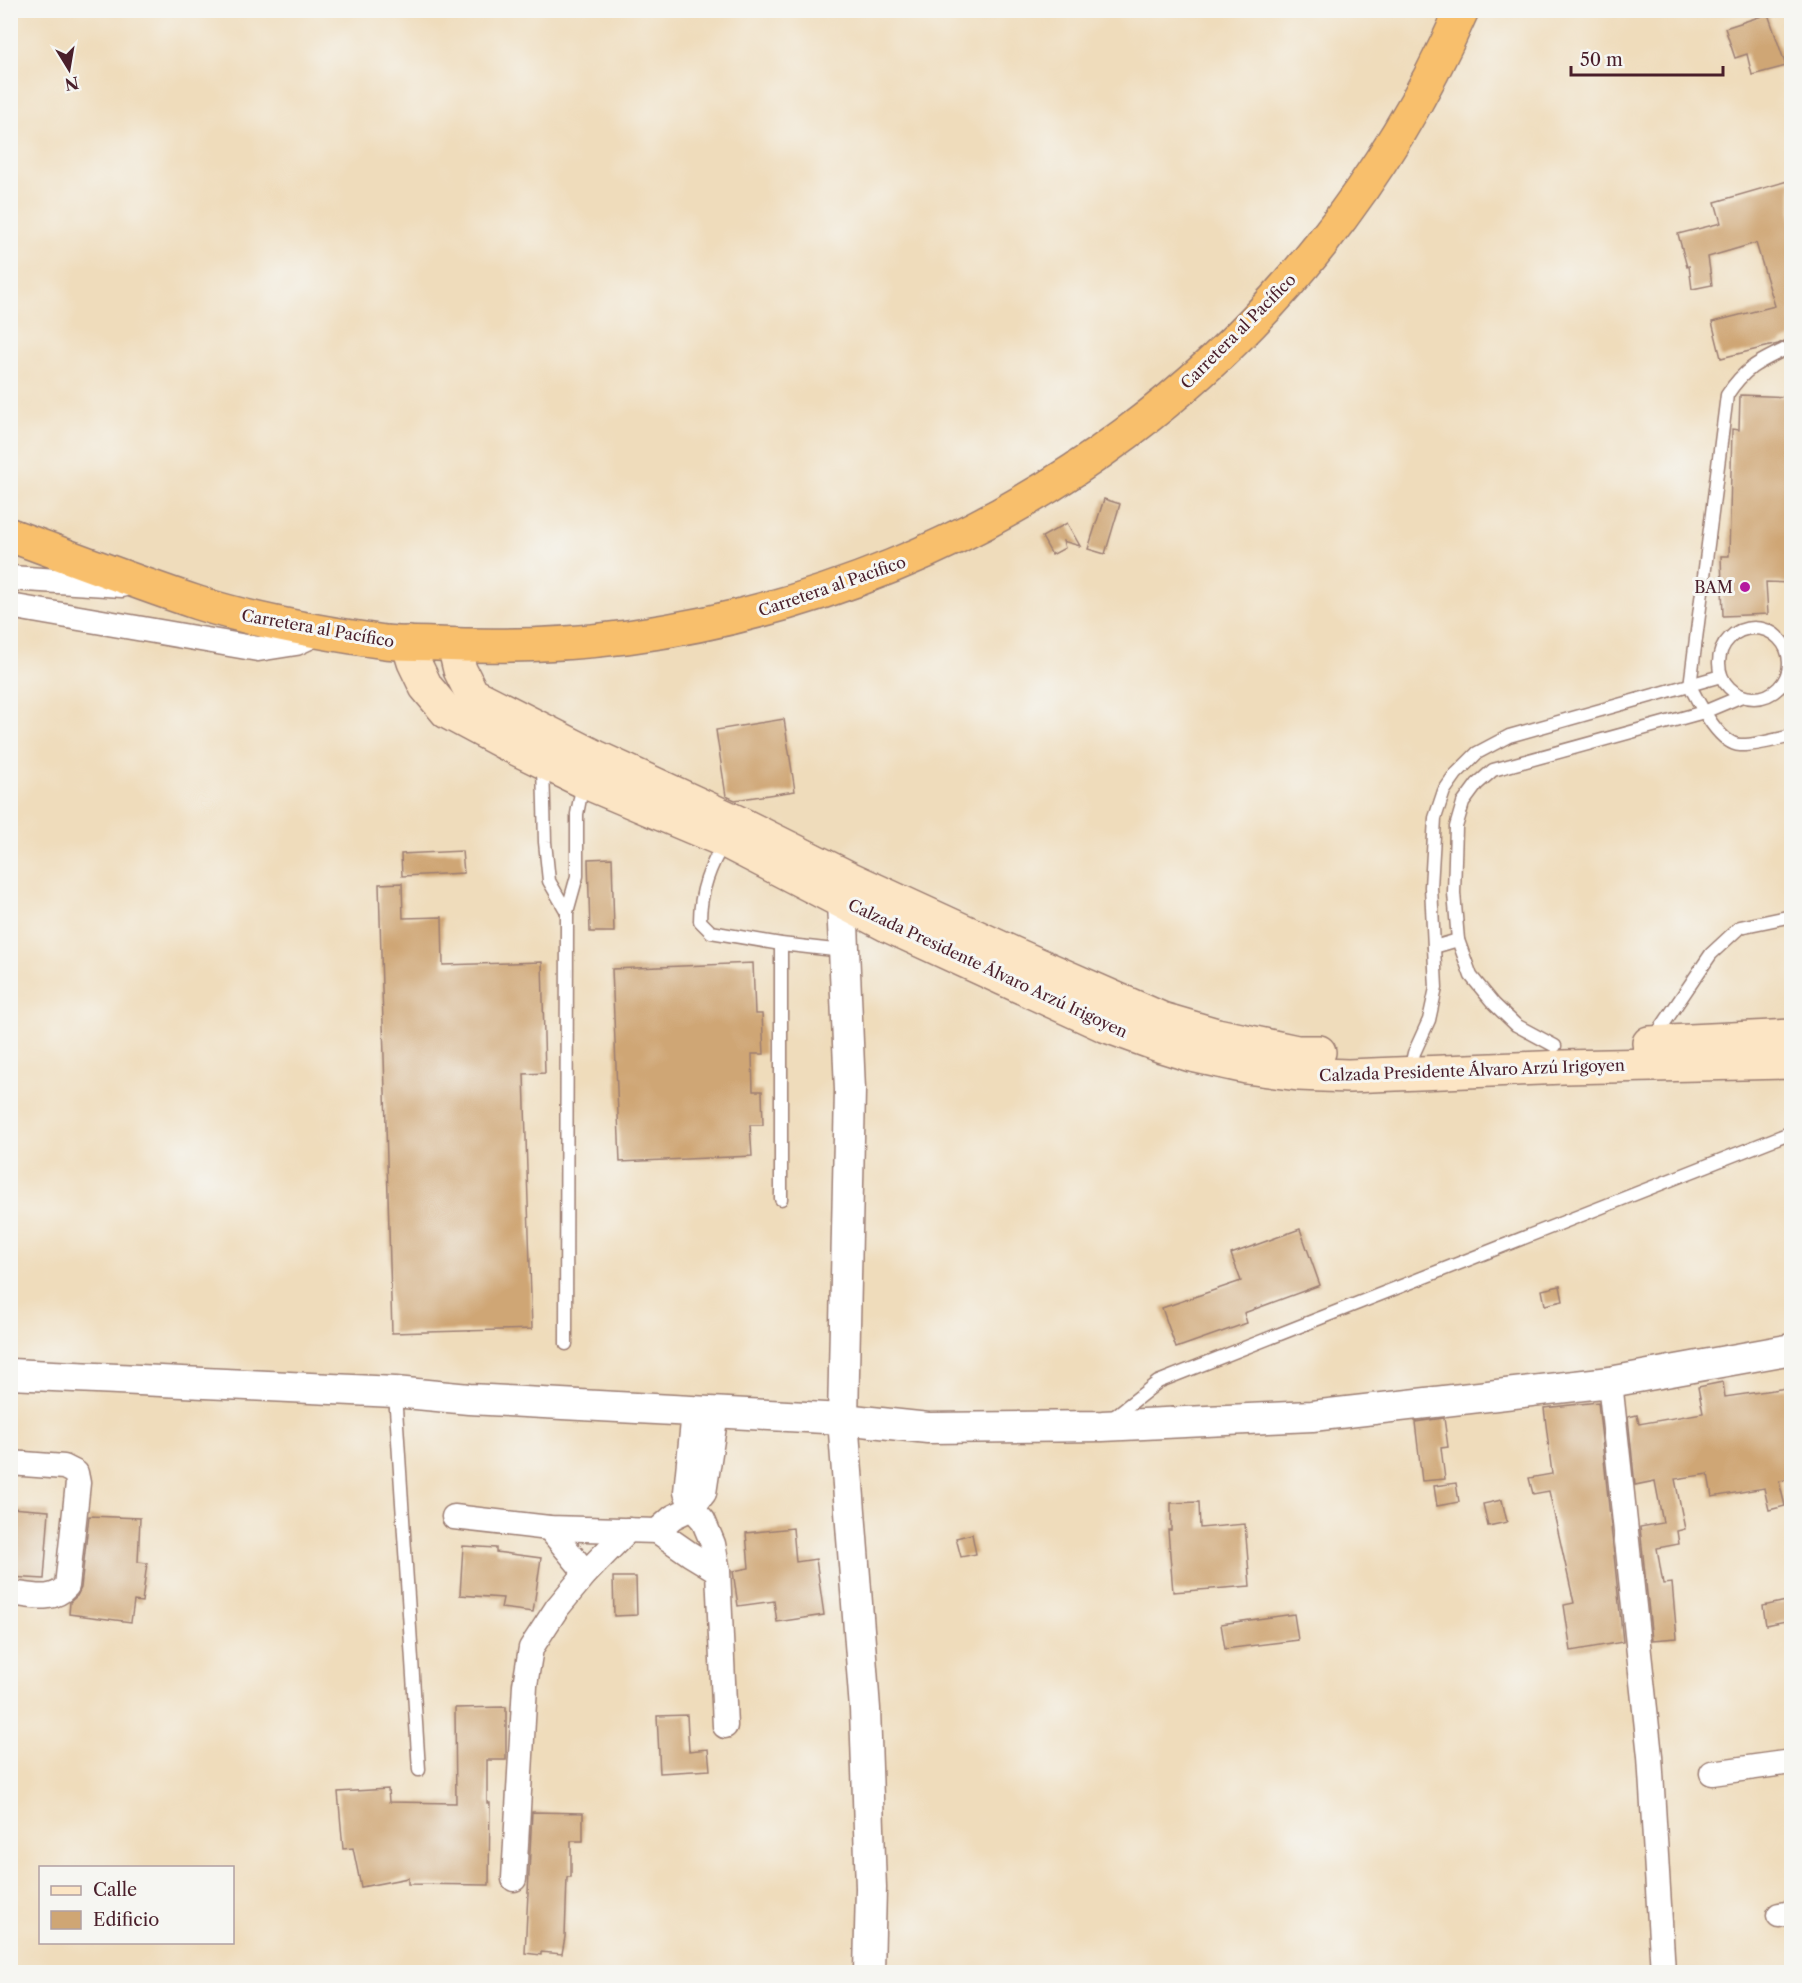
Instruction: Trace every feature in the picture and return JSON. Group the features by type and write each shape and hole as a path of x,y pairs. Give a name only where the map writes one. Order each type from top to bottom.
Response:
{"highway":[{"name":"Carretera al Pacífico","path":"10,535 202,604 250,617 388,642 536,645 596,641 718,622 791,603 862,579 953,540 1019,505 1061,479 1142,422 1199,374 1250,324 1318,249 1363,191 1390,151 1426,88 1462,10"}],"main road":[{"name":"Calzada Presidente Álvaro Arzú Irigoyen","path":"408,643 426,687 447,712 543,762 589,769"},
{"name":"Calzada Presidente Álvaro Arzú Irigoyen","path":"454,645 460,670 472,694 589,769 731,832 847,890 889,926 1104,1025 1172,1049 1222,1062 1298,1074 1348,1076 1412,1063 1555,1046 1791,1036"},
{"name":"Calzada Presidente Álvaro Arzú Irigoyen","path":"1412,1063 1791,1062"}],"street":[{"path":"10,578 98,582 157,589"},
{"path":"98,582 101,620"},
{"path":"10,606 258,649 296,643 322,631"},
{"path":"847,890 844,951 850,1090 843,1419 865,1709 871,1888 869,1972"},
{"path":"10,1374 395,1392 469,1399 843,1419 928,1428 1102,1426 1312,1416 1610,1382 1791,1349"},
{"path":"1610,1382 1650,1756 1663,1972"},
{"path":"657,1531 674,1517 692,1508 704,1493 705,1413"},
{"path":"10,1463 64,1467 76,1473 78,1483 67,1586 52,1598 10,1593"},
{"path":"692,1508 703,1520 713,1544 718,1571 725,1726"},
{"path":"454,1517 549,1528 657,1531 718,1571"},
{"path":"549,1528 586,1573"},
{"path":"514,1879 525,1685 531,1648 558,1608 586,1573 628,1530"},
{"path":"1712,1773 1791,1762"}],"lane":[{"path":"1791,346 1752,366 1739,378 1727,395 1690,686 1704,712 1728,742 1740,745 1791,736"},
{"path":"1555,1046 1516,1025 1494,1004 1471,976 1458,940 1454,893 1456,827 1462,803 1477,784 1493,770 1704,712 1742,696 1762,696 1772,693 1788,678 1788,659 1781,641 1765,630 1755,628 1736,633 1722,647 1719,667 1721,676 1726,685 1742,696"},
{"path":"1412,1063 1429,1020 1436,988 1431,887 1435,818 1444,790 1456,774 1477,753 1509,736 1721,676"},
{"path":"543,762 545,842 549,881 567,912"},
{"path":"566,1344 567,912 577,876 577,814 589,769"},
{"path":"1456,774 1477,784"},
{"path":"731,832 712,863 700,900 700,921 711,932 781,944 844,951"},
{"path":"1651,1043 1712,954 1740,927 1791,915"},
{"path":"1434,947 1458,940"},
{"path":"781,944 781,1199"},
{"path":"1102,1426 1158,1382 1791,1132"},
{"path":"395,1392 419,1770"}],"building":[{"path":"1768,14 1786,66 1752,75 1747,54 1735,58 1725,28"},
{"path":"1791,180 1791,338 1778,344 1721,358 1712,322 1775,306 1756,243 1708,257 1712,285 1692,289 1689,266 1687,267 1678,234 1721,223 1715,202"},
{"path":"1740,395 1791,397 1791,583 1766,582 1768,614 1723,616 1721,556 1729,556 1732,429 1739,430"},
{"path":"1104,499 1120,504 1105,554 1088,549"},
{"path":"1067,523 1080,546 1063,541 1065,548 1052,555 1042,537"},
{"path":"784,719 795,791 735,800 726,796 716,730"},
{"path":"462,851 464,873 402,876 401,854"},
{"path":"612,858 614,932 590,932 588,859"},
{"path":"402,883 403,918 442,917 443,965 542,962 545,1073 524,1074 532,1329 392,1333 379,884"},
{"path":"753,963 755,1014 762,1014 764,1054 752,1054 753,1091 762,1091 763,1125 750,1125 752,1156 620,1162 612,969"},
{"path":"1300,1229 1320,1285 1244,1313 1247,1323 1176,1348 1162,1308 1241,1281 1231,1254"},
{"path":"1560,1286 1563,1301 1545,1305 1542,1290"},
{"path":"1723,1382 1725,1397 1787,1388 1788,1404 1791,1403 1791,1479 1779,1481 1785,1506 1769,1510 1764,1488 1712,1497 1708,1474 1675,1479 1685,1529 1677,1531 1679,1544 1657,1548 1663,1584 1672,1583 1677,1638 1652,1640 1640,1527 1663,1523 1655,1481 1635,1485 1628,1417 1637,1415 1639,1424 1703,1413 1698,1387"},
{"path":"1598,1402 1623,1642 1571,1651 1564,1605 1574,1603 1549,1491 1533,1494 1529,1478 1552,1474 1544,1408"},
{"path":"1444,1418 1448,1447 1441,1448 1445,1479 1422,1481 1415,1422"},
{"path":"1456,1483 1459,1502 1437,1506 1434,1486"},
{"path":"1502,1500 1507,1522 1488,1526 1483,1504"},
{"path":"1199,1502 1200,1528 1245,1524 1250,1586 1173,1592 1168,1530 1171,1530 1171,1503"},
{"path":"10,1508 49,1511 44,1579 10,1577"},
{"path":"89,1516 140,1518 138,1562 147,1563 142,1602 134,1601 131,1622 69,1614 70,1602 81,1588"},
{"path":"793,1528 796,1562 816,1559 824,1615 777,1622 774,1601 738,1606 733,1571 749,1568 746,1533"},
{"path":"972,1534 976,1554 961,1557 956,1538"},
{"path":"463,1546 496,1548 496,1552 541,1558 533,1612 501,1608 503,1598 460,1595"},
{"path":"613,1577 636,1577 637,1615 614,1616"},
{"path":"1791,1600 1791,1620 1766,1625 1763,1606"},
{"path":"1294,1614 1298,1640 1225,1649 1221,1624"},
{"path":"506,1707 506,1760 487,1760 487,1803 490,1803 489,1885 408,1884 408,1878 361,1887 353,1848 343,1849 338,1792 388,1789 389,1802 456,1803 455,1708"},
{"path":"687,1715 689,1751 708,1749 710,1770 660,1773 657,1716"},
{"path":"532,1812 583,1813 583,1841 571,1841 571,1877 567,1877 565,1937 562,1954 525,1953"}],"place":[{"name":"BAM","path":"1745,587"}]}
